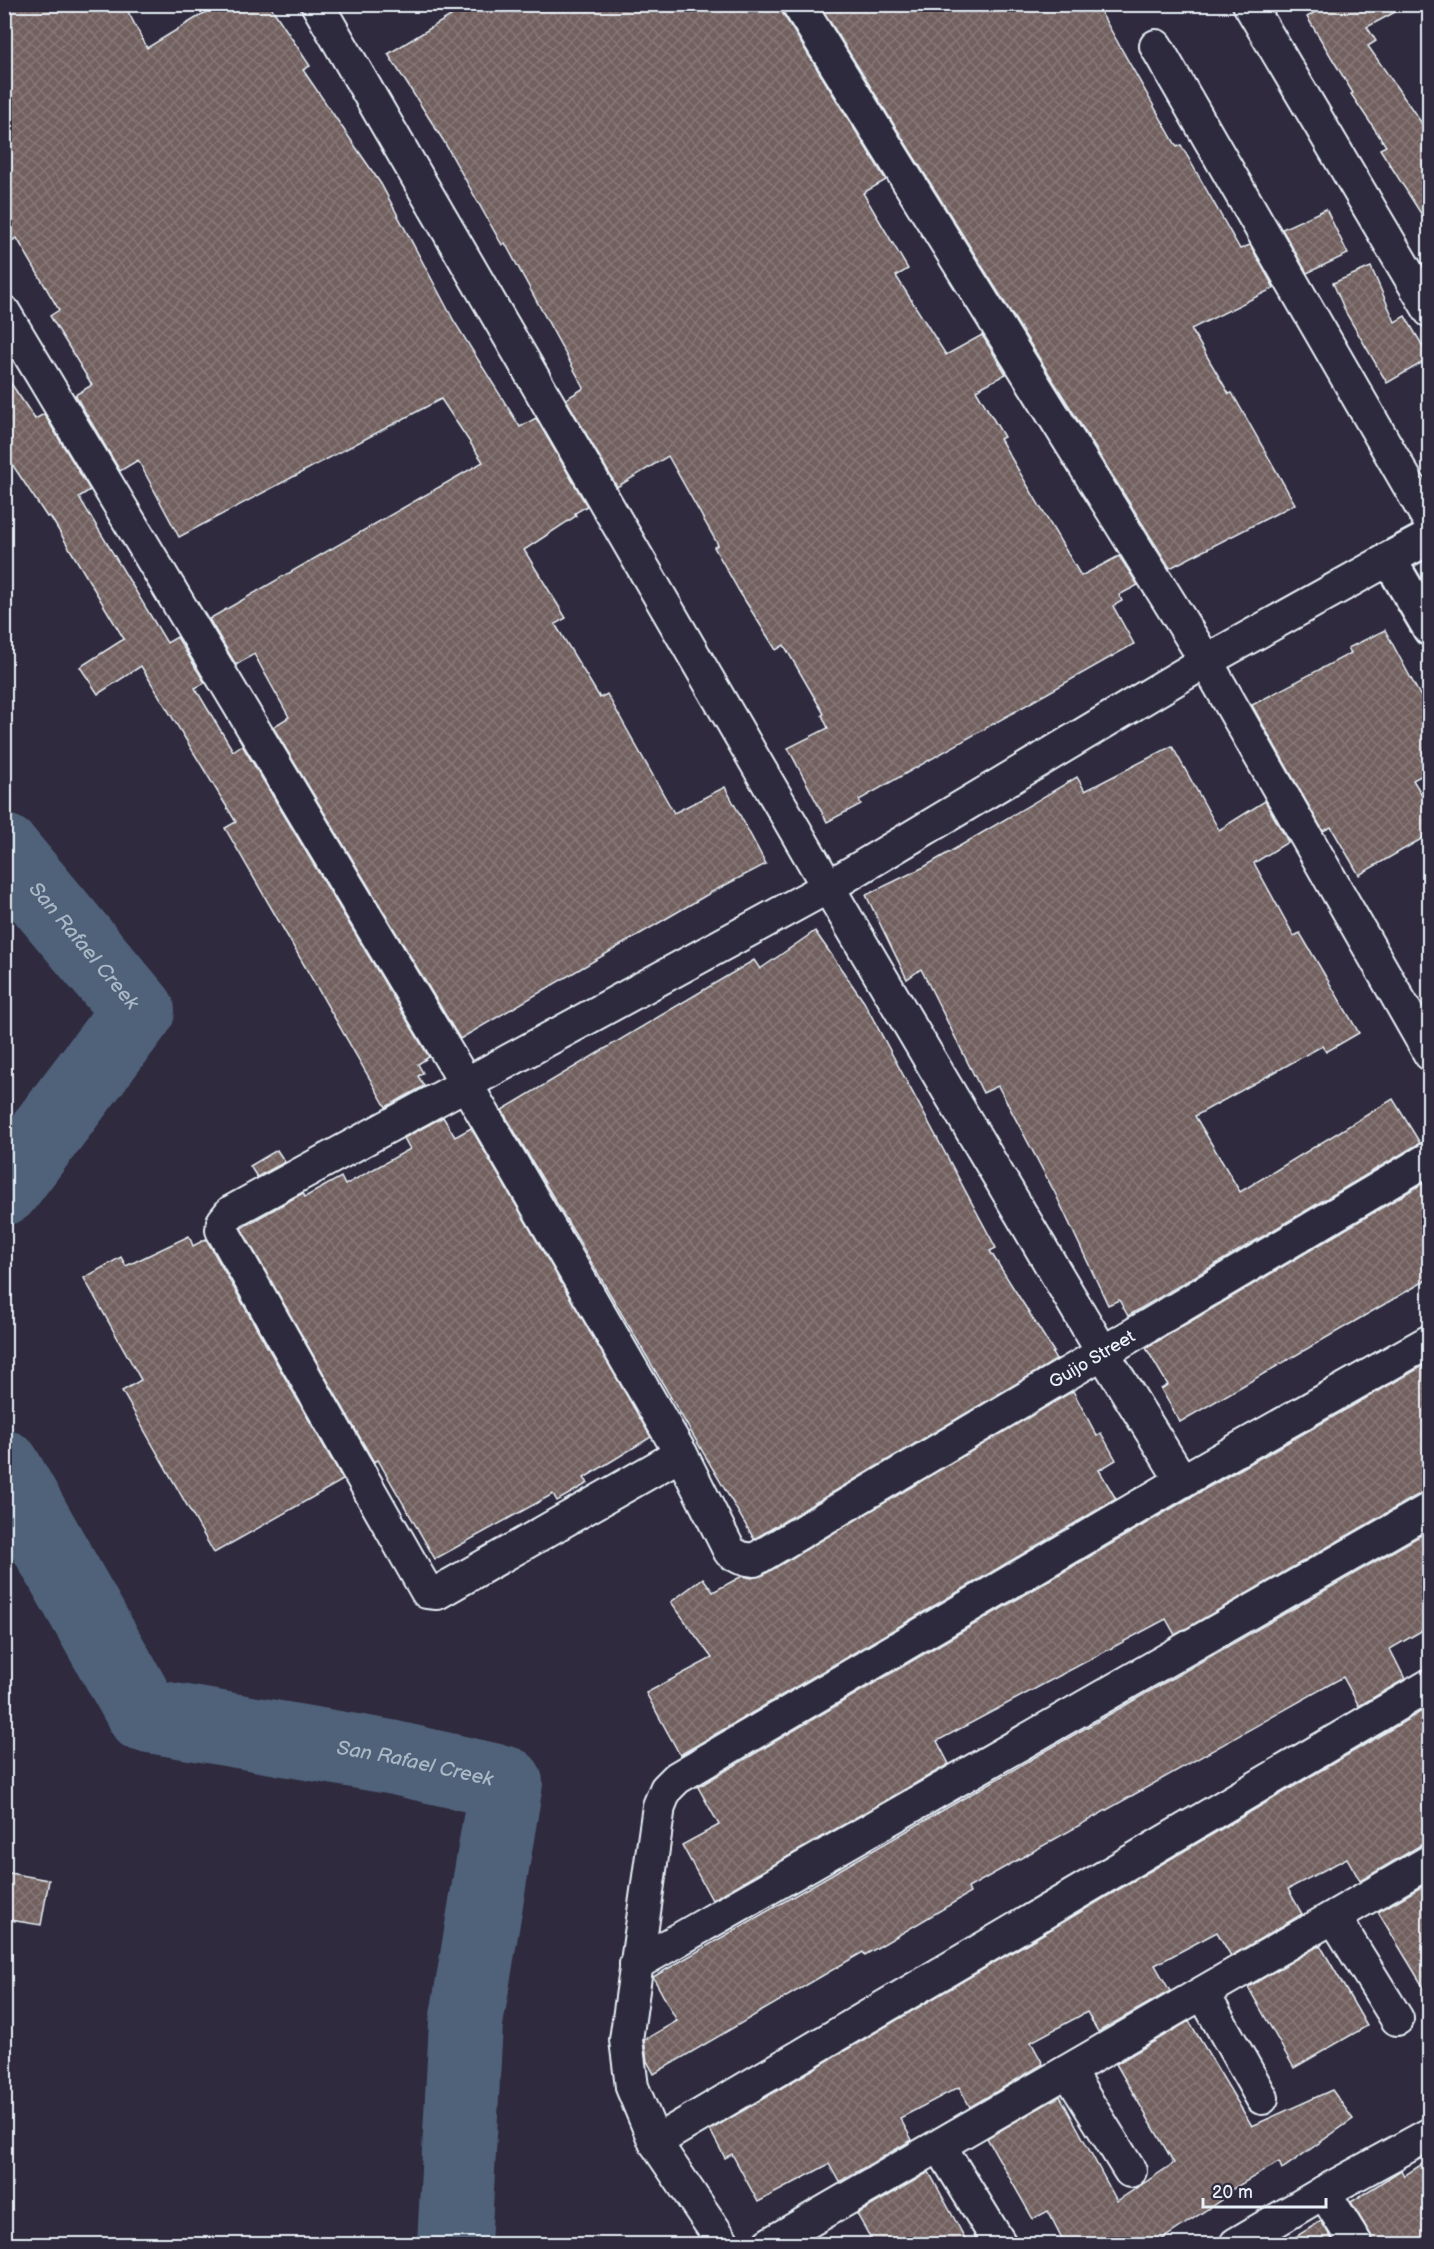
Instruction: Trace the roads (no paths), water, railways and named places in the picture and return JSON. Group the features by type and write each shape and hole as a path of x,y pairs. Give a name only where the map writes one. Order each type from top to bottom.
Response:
{"street":[{"path":"317,4 828,887 1103,1353 1182,1481"},
{"path":"798,4 1206,661 1430,1054"},
{"path":"1249,4 1430,310"},
{"path":"1156,46 1430,522"},
{"path":"4,312 466,1084 681,1454 437,1593 427,1592 222,1230 223,1222 231,1212 466,1084 828,887 1206,661 1430,537"},
{"path":"1389,559 1430,629"},
{"name":"Guijo Street","path":"681,1454 730,1552 741,1558 754,1560 1430,1158"},
{"path":"724,2244 655,2142 632,2087 626,2040 659,1806 666,1789 677,1778 1182,1481 1430,1341"},
{"path":"636,1964 1430,1509"},
{"path":"655,2142 1430,1685"},
{"path":"769,2244 818,2232 939,2146 1430,1861"},
{"path":"1334,1917 1397,2019"},
{"path":"1203,1993 1262,2098"},
{"path":"1068,2071 1130,2171"},
{"path":"1236,2244 1324,2192 1430,2134"},
{"path":"939,2146 1000,2244"},
{"path":"1324,2192 1356,2244"}],"waterway":[{"name":"San Rafael Creek","path":"4,851 138,1011 4,1188"},
{"name":"San Rafael Creek","path":"4,1467 144,1715 390,1757 506,1783 466,2023 454,2244"}]}
